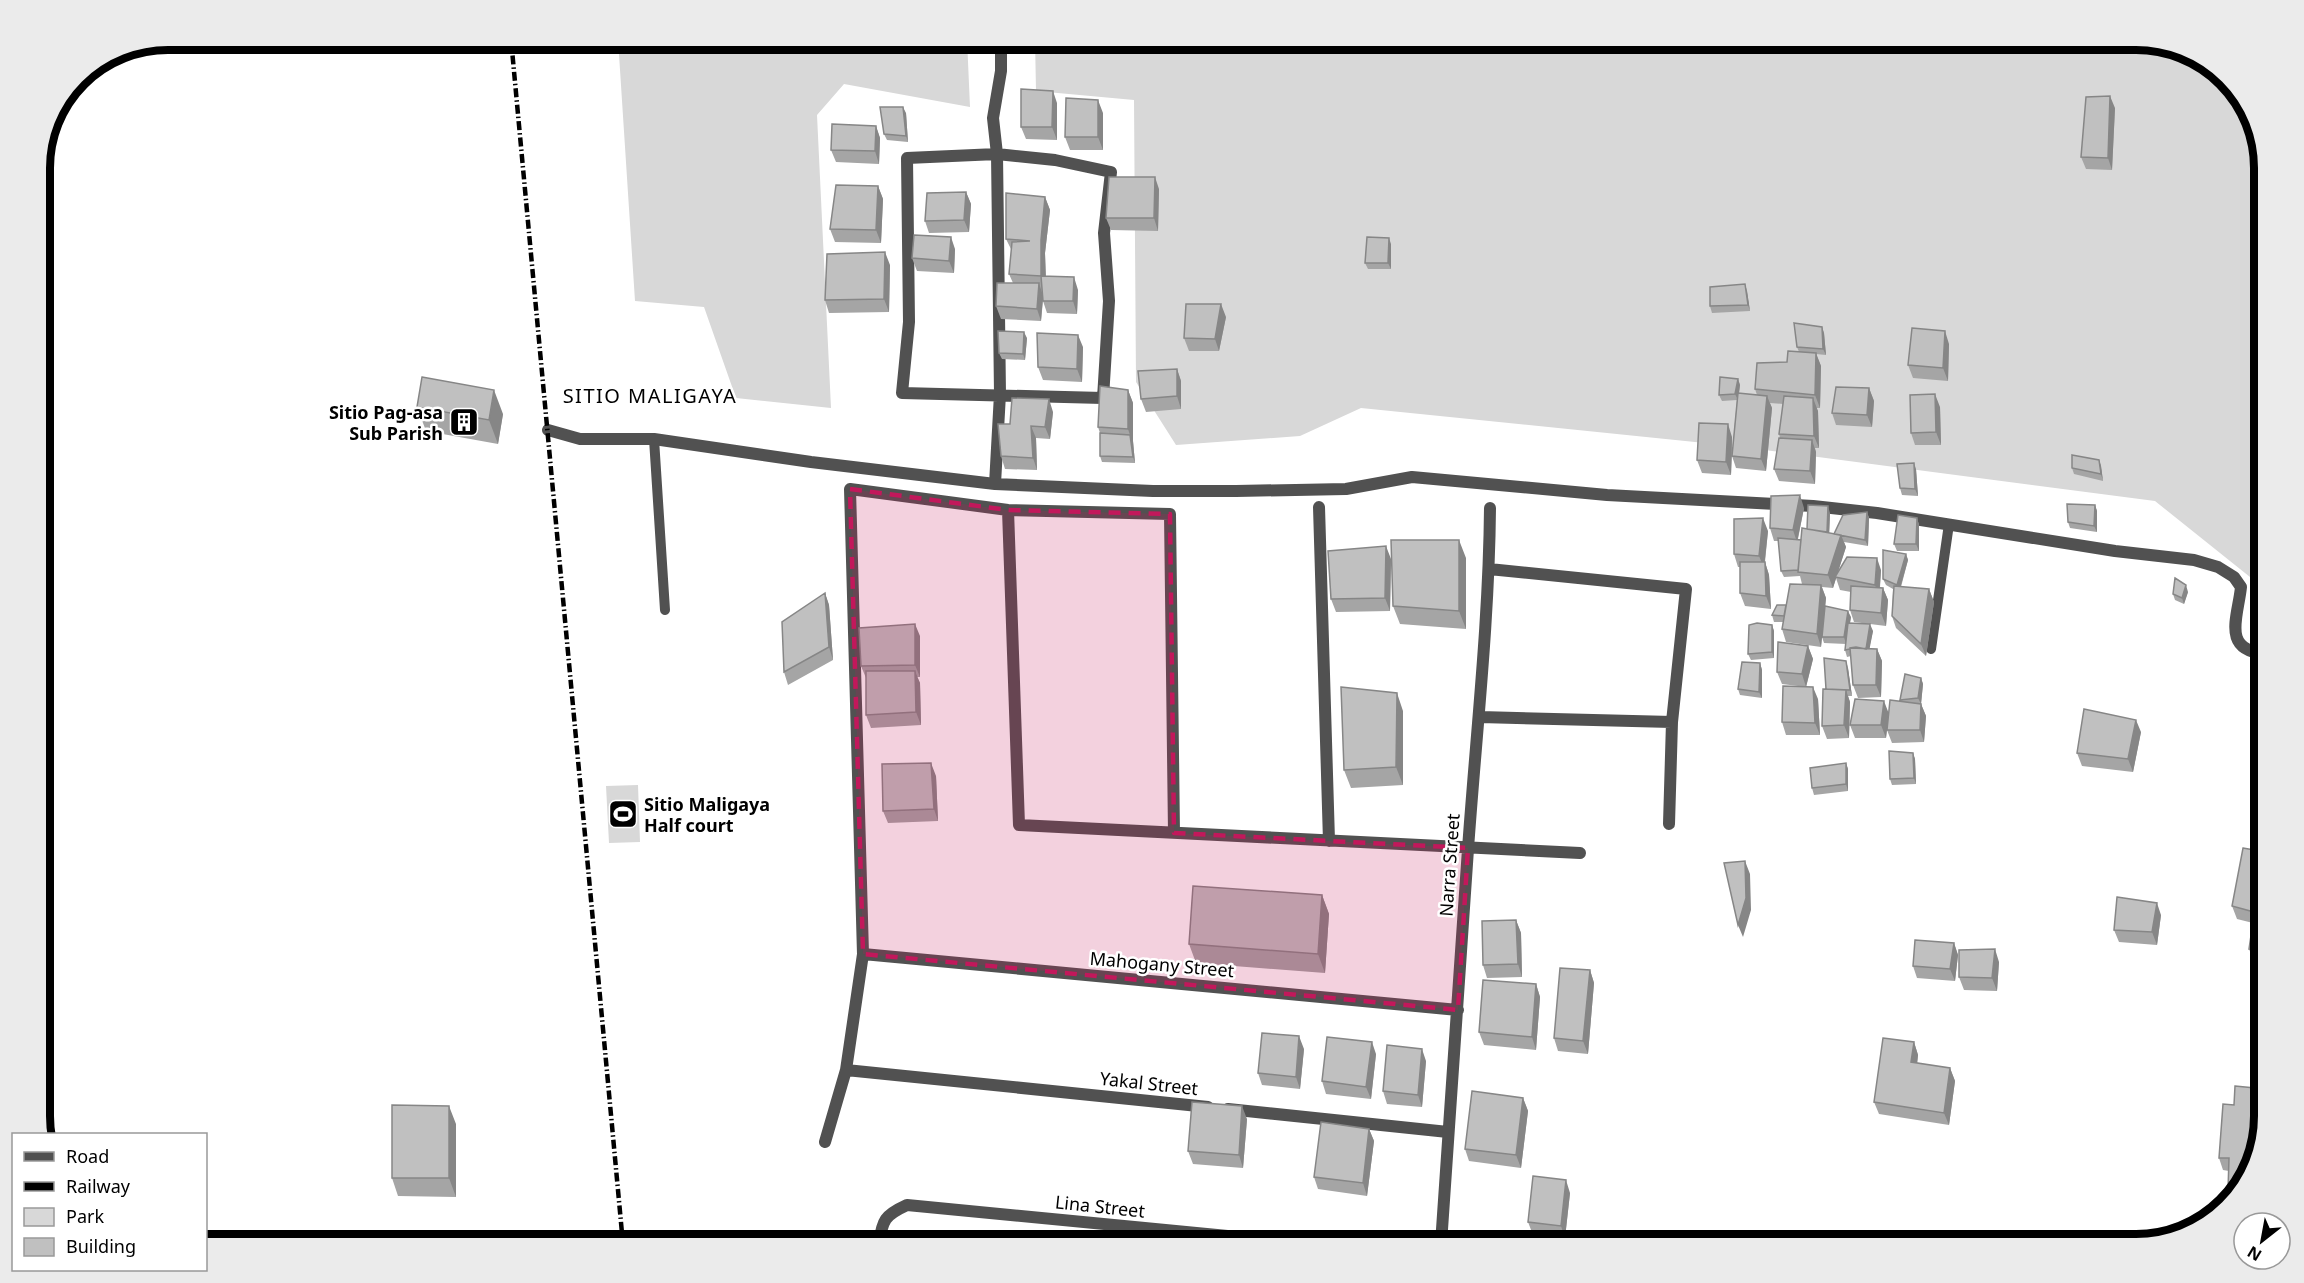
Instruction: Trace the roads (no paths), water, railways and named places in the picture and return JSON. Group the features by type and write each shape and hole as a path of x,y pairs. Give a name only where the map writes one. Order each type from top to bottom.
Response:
{"street":[{"path":"995,484 1000,394 997,154 993,118 1001,71 1001,50"},
{"path":"997,154 1055,160 1111,172 1104,233 1108,301 1103,398 1000,394 902,393 909,322 907,158 997,154"},
{"path":"548,430 580,439 618,437 654,439 822,463 995,484 1153,491 1293,490 1346,489 1412,477 1607,495 1792,504 1877,513 2115,551 2169,556 2218,567 2234,577 2241,587 2234,631 2240,645 2254,653"},
{"path":"825,1142 846,1070 863,954 850,489 1008,510 1170,514 1174,833"},
{"path":"1319,507 1329,841"},
{"name":"Narra Street","path":"1442,1234 1468,848 1480,717 1489,569 1490,508"},
{"path":"1008,510 1019,825 1580,853"},
{"path":"1489,569 1686,589 1672,722 1670,824"},
{"path":"1480,717 1672,722"},
{"name":"Mahogany Street","path":"863,954 1458,1010"},
{"name":"Yakal Street","path":"846,1070 1448,1132"},
{"name":"Lina Street","path":"880,1234 889,1214 907,1205 1207,1234"}],"lane":[{"path":"654,439 664,610"},
{"path":"1931,649 1949,524"}],"railway":[{"path":"512,50 622,1234"}],"place":[{"name":"Sitio Pag-asa Sub Parish","path":"464,422"},
{"name":"Sitio Maligaya Half court","path":"623,814"}],"district":[{"name":"SITIO MALIGAYA","path":"650,395"}]}
